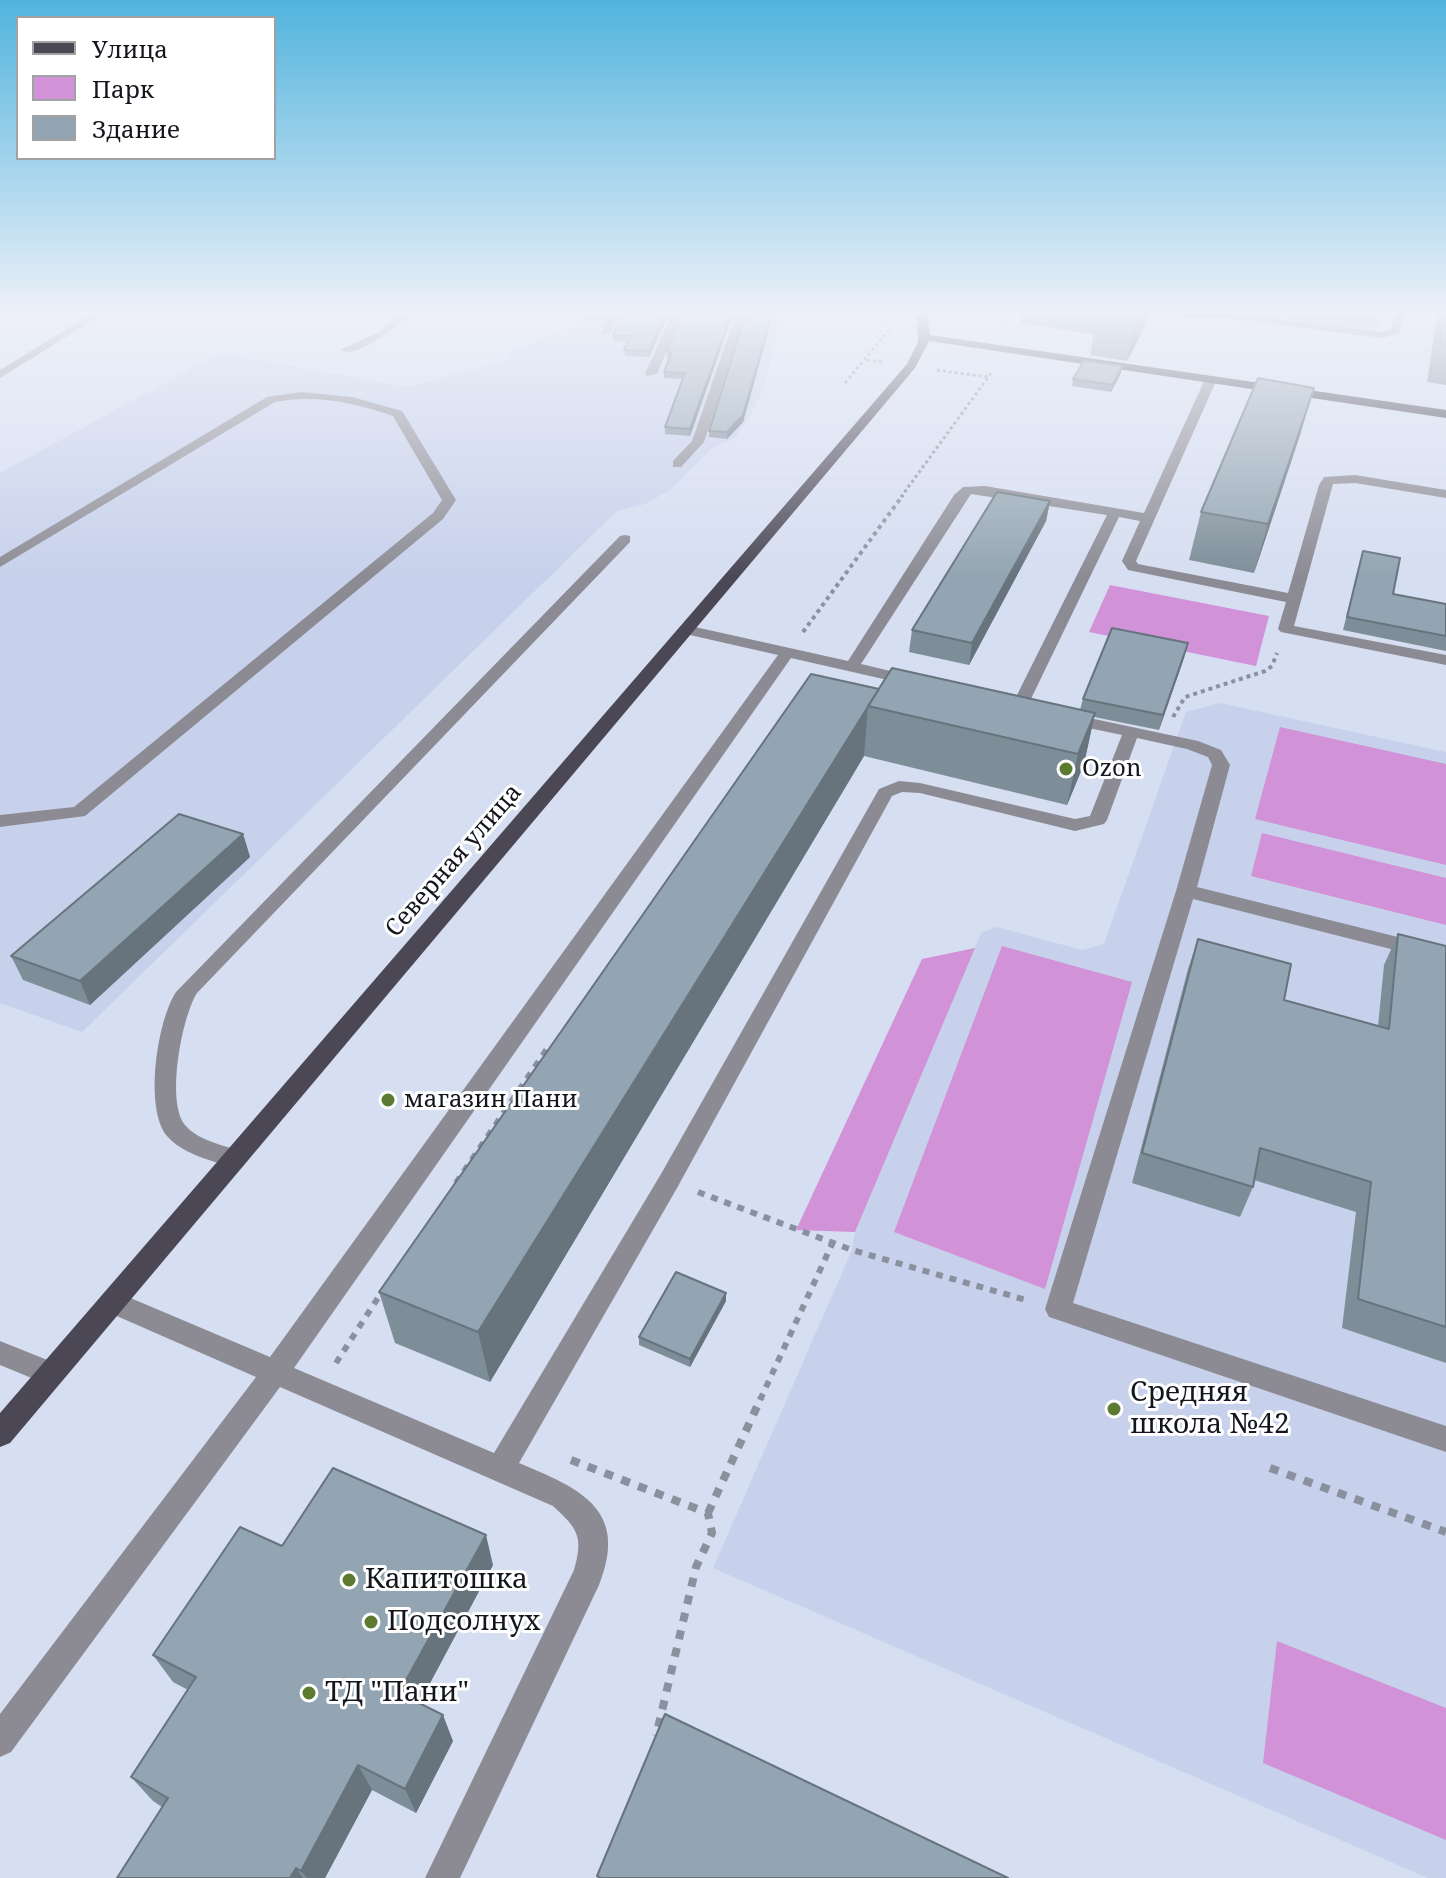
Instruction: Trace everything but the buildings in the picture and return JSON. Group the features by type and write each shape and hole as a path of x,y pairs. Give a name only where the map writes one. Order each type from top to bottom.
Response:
{"main road":[{"name":"Северная улица","path":"0,1434 881,402"},
{"path":"1363,402 1446,414"}],"street":[{"path":"0,563 267,402"},
{"path":"0,821 79,812 438,516 449,500 398,414 341,402"},
{"path":"677,464 698,442 712,402"},
{"path":"1201,402 1129,561 1133,567 1294,599"},
{"path":"1446,494 1355,479 1329,480 1325,485 1286,629 1446,660"},
{"path":"852,667 961,495 968,490 985,490 1148,518"},
{"path":"1115,512 1013,703 1192,745 1215,754 1221,765 1186,891 1058,1309 1446,1439"},
{"path":"234,1159 183,1137 173,1127 168,1111 169,1045 179,1004 190,988 625,539"},
{"path":"686,630 928,684"},
{"path":"0,1741 276,1371 788,652"},
{"path":"500,1469 669,1181 885,793 899,786 920,788 1075,825 1098,820 1131,733"},
{"path":"1186,891 1446,956"},
{"path":"112,1302 563,1496 586,1516 597,1546 588,1574 442,1878"},
{"path":"0,1353 51,1374"}],"path":[{"path":"788,652 971,402"},
{"path":"1165,740 1177,706 1185,697 1265,671 1272,666 1286,629"},
{"path":"449,1193 555,1038"},
{"path":"669,1181 833,1242 1058,1309"},
{"path":"653,1749 696,1567 712,1533 708,1513 833,1242"},
{"path":"348,1368 334,1362 387,1284"},
{"path":"518,1440 708,1513"},
{"path":"1270,1468 1446,1532"}],"shaded area":[{"path":"131,402 757,402 735,438 714,447 670,490 645,504 617,511 82,1032 0,1003 0,473"},
{"name":"Средняя школа №42","path":"1220,703 1446,752 1446,1878 1428,1878 713,1568 852,1250 855,1232 981,933 997,927 1082,950 1104,944 1186,712"}],"green space":[{"path":"1110,585 1269,616 1256,666 1089,632"},
{"path":"1280,727 1446,764 1446,865 1255,819"},
{"path":"1262,833 1446,878 1446,925 1251,876"},
{"path":"1002,946 1132,982 1045,1289 894,1232"},
{"path":"975,948 855,1232 796,1230 922,959"},
{"path":"1277,1641 1446,1708 1446,1840 1263,1763"}],"place":[{"name":"Ozon","path":"1066,769"},
{"name":"магазин Пани","path":"388,1100"},
{"name":"Средняя школа №42","path":"1114,1409"},
{"name":"Капитошка","path":"349,1580"},
{"name":"Подсолнух","path":"371,1622"},
{"name":"ТД \"Пани\"","path":"309,1693"}]}
